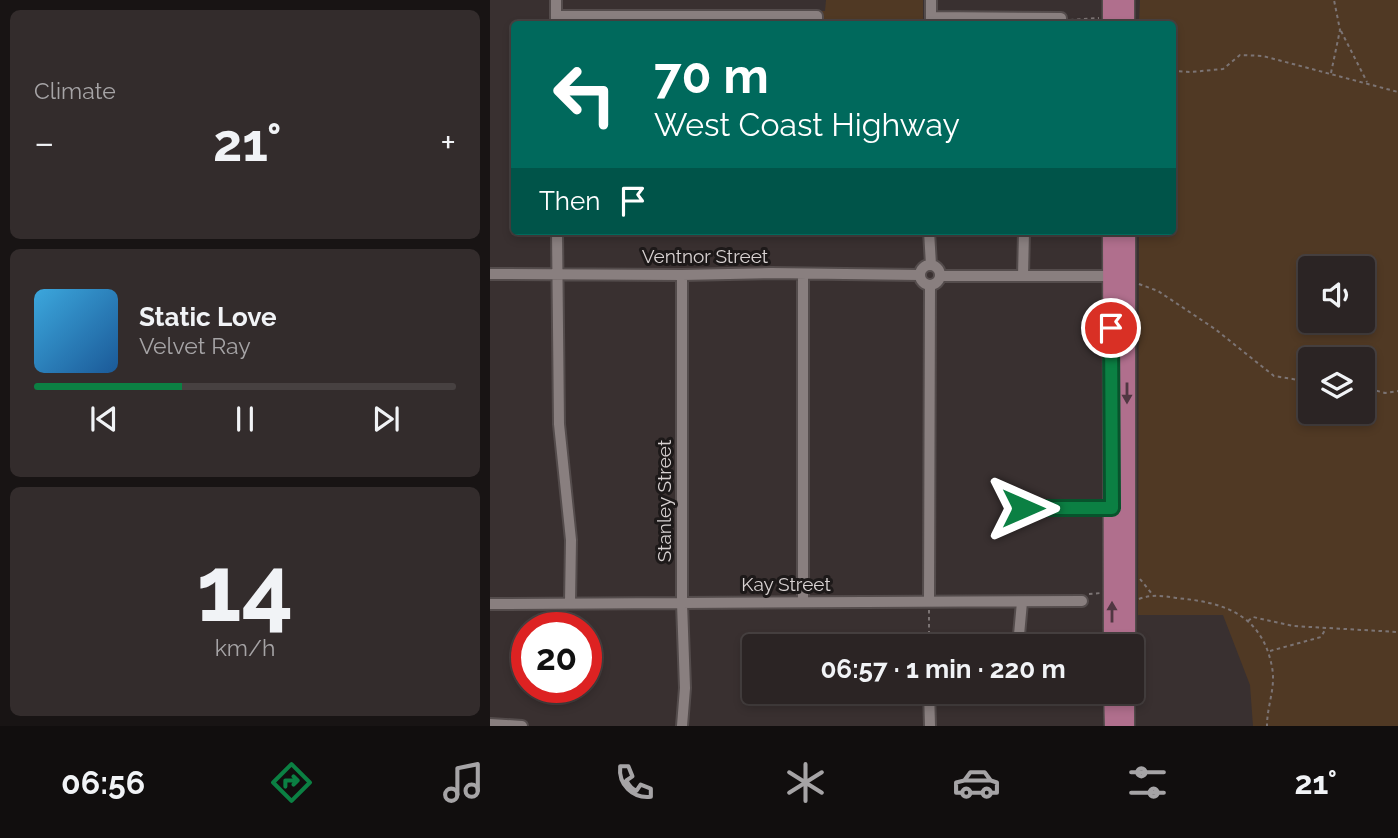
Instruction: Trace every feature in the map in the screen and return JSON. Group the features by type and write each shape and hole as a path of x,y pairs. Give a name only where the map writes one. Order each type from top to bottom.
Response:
{"highway":[{"path":"1106,21 1111,0"},
{"path":"1126,0 1126,21"},
{"path":"1112,235 1125,279 1120,555 1113,634"},
{"path":"1127,235 1112,508 1129,634"},
{"path":"1112,704 1113,726"},
{"path":"1126,726 1128,704"}],"street":[{"path":"556,0 556,20 817,16 817,21"},
{"path":"931,0 931,21 1061,18 1061,21"},
{"path":"557,235 559,424 571,540 570,602"},
{"path":"929,235 931,265"},
{"path":"1023,276 1024,235"},
{"path":"931,265 938,269 940,276 939,281 930,286 923,283 919,275 923,267 931,265"},
{"name":"Ventnor Street","path":"490,274 919,275"},
{"path":"803,274 803,602"},
{"name":"Stanley Street","path":"682,275 682,603 685,688 682,726"},
{"path":"940,276 1125,279"},
{"path":"929,600 930,286"},
{"path":"1023,508 1112,508"},
{"name":"Kay Street","path":"490,604 1082,601"},
{"path":"1019,634 1022,602"},
{"path":"929,704 930,726"},
{"path":"490,724 522,726"}],"path":[{"path":"1334,0 1340,30 1368,84"},
{"path":"1331,74 1340,30"},
{"path":"1176,71 1223,69 1240,55 1263,56 1398,92"},
{"path":"1125,279 1158,291 1203,321 1274,376 1298,380"},
{"path":"1375,390 1385,393 1398,391"},
{"path":"1152,594 1217,603 1230,608 1247,622 1262,640 1272,666 1274,693 1267,726"},
{"path":"929,600 929,634"},
{"path":"1247,622 1253,617 1293,626 1398,632"},
{"path":"1268,652 1321,637 1325,629"}],"shaded area":[{"path":"826,0 923,0 923,21 819,21 819,11 825,11"},
{"path":"1140,0 1398,0 1398,726 1253,726 1250,685 1223,615 1138,615 1139,235 1176,235 1176,21 1139,21"}],"route":[{"path":"1023,508 1112,508 1111,328"}]}
